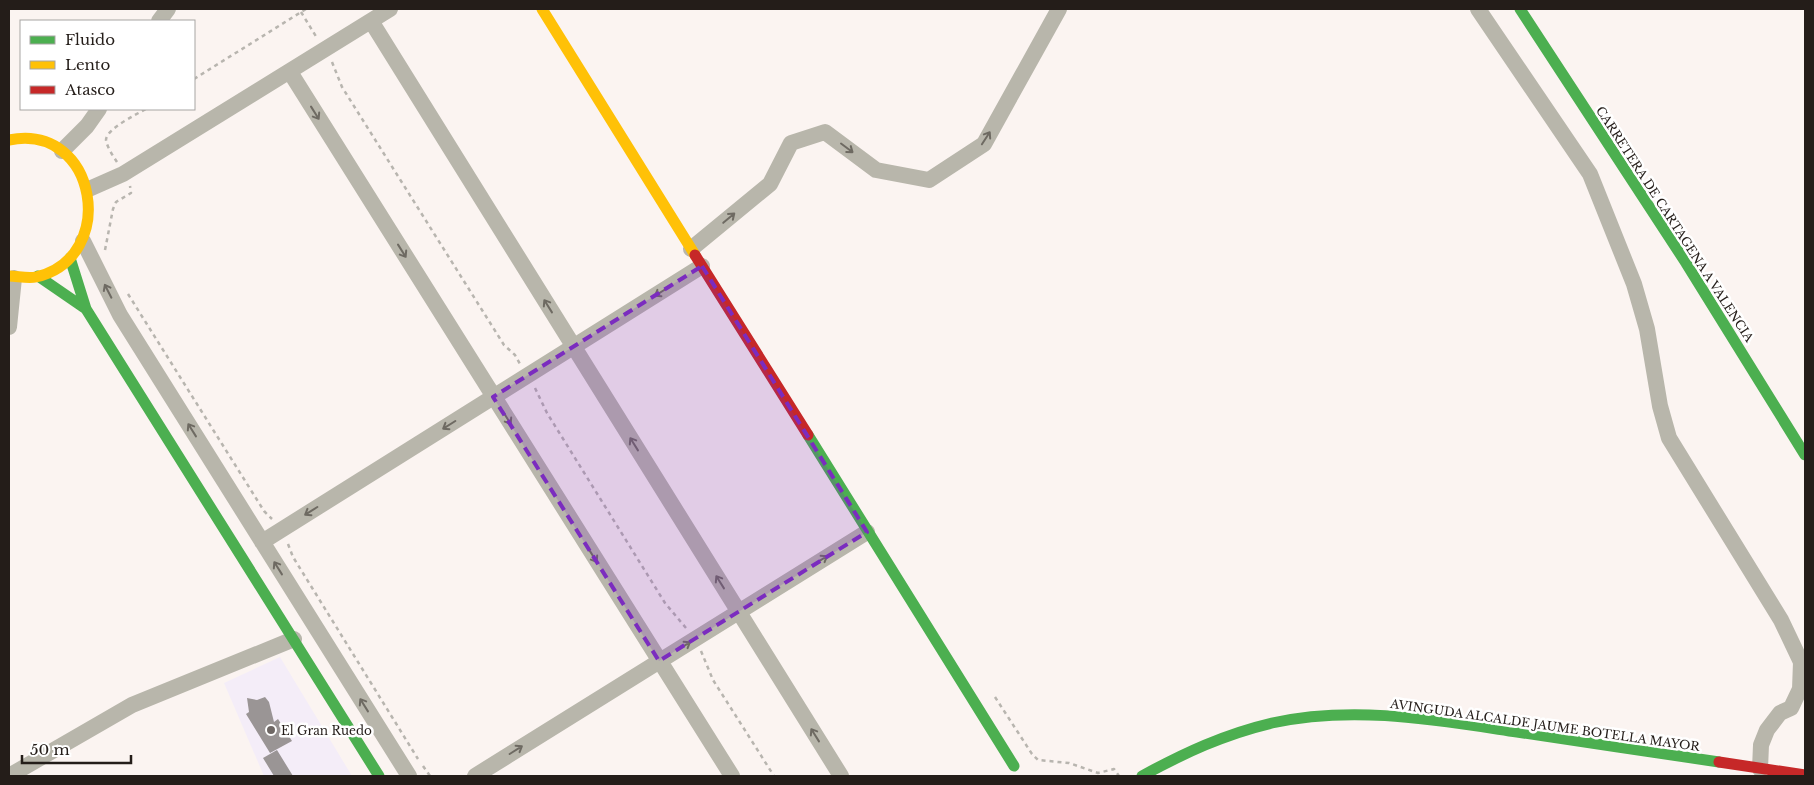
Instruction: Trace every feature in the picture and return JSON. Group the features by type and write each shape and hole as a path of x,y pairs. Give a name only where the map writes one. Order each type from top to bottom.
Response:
{"main road":[{"path":"542,9 1019,773"},
{"name":"CARRETERA DE CARTAGENA A VALENCIA","path":"1520,9 1686,263 1805,456"},
{"path":"9,140 18,138 41,141 62,151 79,168 89,189 91,214 83,241 70,258 55,269 38,276 11,277"},
{"path":"70,258 86,310 379,776"},
{"path":"38,276 86,310"},
{"name":"AVINGUDA ALCALDE JAUME BOTELLA MAYOR","path":"1142,776 1174,758 1218,739 1288,719 1331,714 1375,714 1415,717 1805,775"}],"street":[{"path":"89,189 123,174 390,9"},
{"path":"691,249 770,184 791,144 825,132 876,170 930,180 984,144 1059,9"},
{"path":"1478,9 1590,174 1634,284 1647,329 1660,406 1669,438 1781,620 1801,662 1800,689 1791,708 1780,713 1767,730 1761,745 1760,769"},
{"path":"371,21 841,776"},
{"path":"290,72 732,776"},
{"path":"62,151 87,126 98,110"},
{"path":"83,241 120,315 409,776"},
{"path":"262,542 702,266"},
{"path":"9,327 11,277"},
{"path":"474,776 867,532"},
{"path":"9,776 132,705 294,639"}],"path":[{"path":"195,78 306,9"},
{"path":"300,12 336,68 347,95 504,345 515,355 541,397 546,413 655,586 707,662 713,680 774,776"},
{"path":"105,257 113,209 116,202 131,193 132,189 106,142 107,136 112,130 144,110"},
{"path":"126,291 264,511 280,530 293,557 430,776"},
{"path":"995,696 1032,754 1038,760 1069,763 1098,772 1114,769 1119,776"}],"highlighted area":[{"path":"702,266 867,532 659,661 493,397"}],"shaded area":[{"path":"280,657 352,776 264,776 224,683"}],"building":[{"name":"El Gran Ruedo","path":"265,697 269,702 274,722 278,719 292,741 270,753 246,714 249,712 247,698 257,700"},
{"path":"277,750 293,776 274,776 263,758"}],"traffic: fast":[{"path":"1520,9 1686,263 1805,455"},
{"path":"70,258 86,309 379,776"},
{"path":"38,276 86,309"},
{"path":"808,435 1014,766"},
{"path":"1142,776 1189,752 1255,727 1302,718 1333,715 1394,716 1425,719 1719,762"}],"traffic: slow":[{"path":"542,9 695,255"},
{"path":"9,140 39,140 62,151 79,170 87,195 87,221 79,245 62,265 36,277 9,276"}],"traffic: jam":[{"path":"695,255 808,435"},
{"path":"1719,762 1805,775"}],"place":[{"name":"El Gran Ruedo","path":"271,730"}]}
